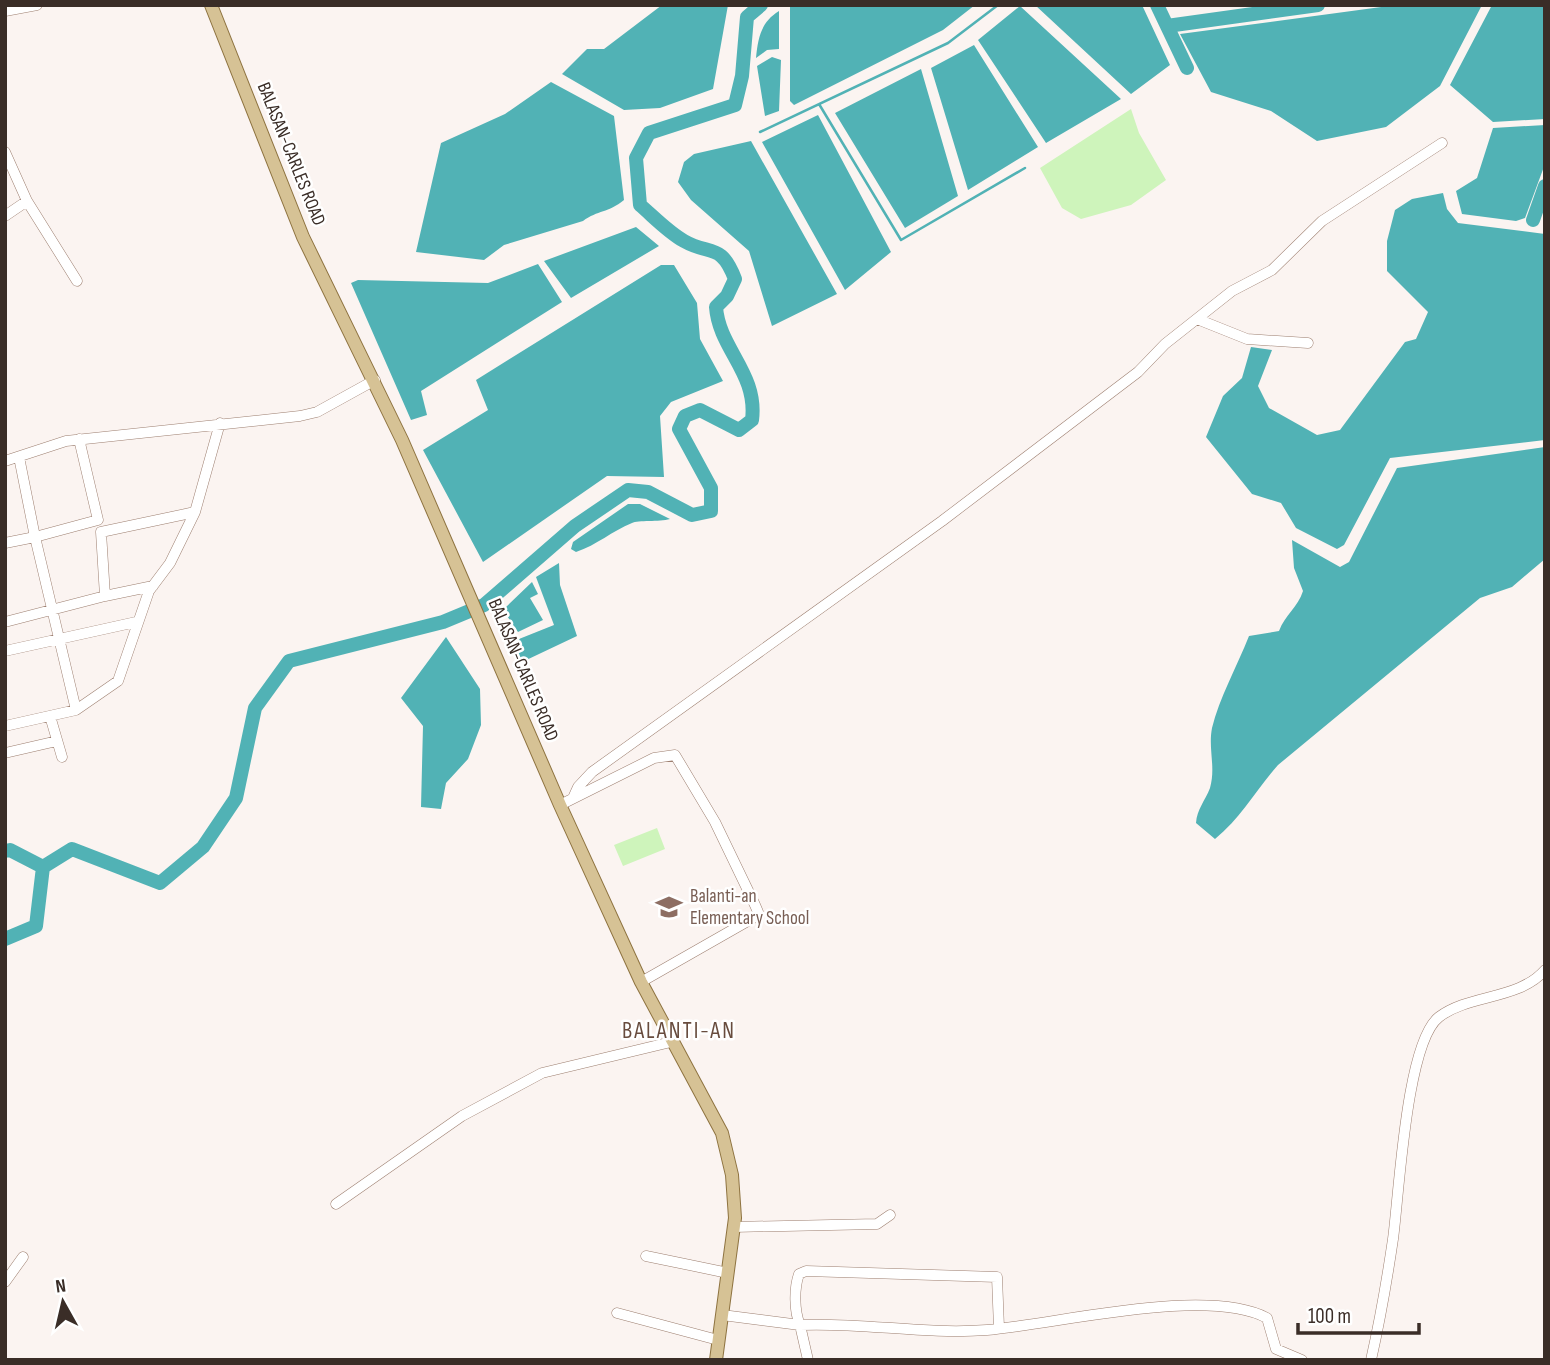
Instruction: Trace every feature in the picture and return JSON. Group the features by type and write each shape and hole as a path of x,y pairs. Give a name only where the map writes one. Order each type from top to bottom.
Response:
{"main road":[{"name":"BALASAN-CARLES ROAD","path":"211,5 303,237 375,380 560,805 641,982 722,1133 733,1175 734,1227 716,1360"}],"street":[{"path":"5,10 37,5"},
{"path":"573,798 578,787 593,772 942,521 1138,372 1232,290 1272,270 1322,221 1442,143"},
{"path":"7,158 27,201 77,281"},
{"path":"5,216 27,201"},
{"path":"1196,319 1247,339 1308,343"},
{"path":"5,461 66,441 220,423 267,421 317,412 375,380"},
{"path":"5,726 76,710 118,681 136,622 195,512 220,423"},
{"path":"79,439 101,532 105,596"},
{"path":"19,457 76,710"},
{"path":"101,532 195,512"},
{"path":"5,543 98,520"},
{"path":"5,622 153,586"},
{"path":"5,651 136,622"},
{"path":"50,716 62,757"},
{"path":"5,753 57,741"},
{"path":"560,805 654,758 675,755 715,822 758,912 755,917 641,982"},
{"path":"1371,1360 1391,1250 1403,1138 1413,1080 1428,1032 1438,1017 1524,986 1545,970"},
{"path":"336,1204 463,1116 542,1073 671,1042"},
{"path":"734,1227 877,1224 890,1215"},
{"path":"646,1256 728,1273"},
{"path":"5,1282 23,1257"},
{"path":"808,1360 796,1315 797,1280 799,1274 806,1271 997,1277 999,1328"},
{"path":"722,1315 800,1325 888,1329 999,1328 1208,1303 1254,1311 1267,1318 1276,1349 1302,1360"},
{"path":"617,1313 718,1340"}],"green space":[{"path":"1131,109 1139,133 1166,180 1131,205 1081,219 1062,208 1040,168"},
{"path":"657,828 665,849 623,866 614,845"}],"water":[{"path":"662,5 728,5 713,89 660,108 624,110 562,74 587,49 604,49"},
{"path":"790,5 975,5 943,30 794,105 790,101"},
{"path":"1035,5 1142,5 1170,65 1131,94"},
{"path":"1396,5 1482,5 1440,86 1386,127 1317,141 1271,111 1211,92 1180,34"},
{"path":"1492,5 1545,5 1545,119 1493,122 1450,85"},
{"path":"1020,6 1121,99 1046,143 978,40"},
{"path":"779,11 779,49 767,50 756,58 762,31 768,20"},
{"path":"974,45 1038,147 968,190 931,68"},
{"path":"772,57 781,60 779,111 765,116 757,66"},
{"path":"921,69 958,196 905,228 835,113"},
{"path":"551,82 614,116 624,200 583,221 504,245 484,260 416,252 441,143 505,114"},
{"path":"818,115 891,252 845,290 762,142"},
{"path":"1545,125 1545,164 1525,218 1516,221 1462,214 1456,191 1477,178 1493,128"},
{"path":"751,141 837,294 772,326 749,251 691,200 678,182 684,162 694,154"},
{"path":"1443,193 1447,209 1458,223 1545,234 1545,440 1390,458 1344,545 1337,549 1296,528 1281,503 1252,494 1206,437 1223,396 1242,378 1251,347 1272,350 1258,386 1269,408 1317,435 1340,430 1405,342 1416,339 1428,312 1387,271 1387,241 1395,210 1412,199"},
{"path":"636,227 659,246 571,298 544,261"},
{"path":"538,264 562,302 421,391 427,415 411,420 351,283 358,280 488,283"},
{"path":"661,265 674,265 697,303 700,339 723,381 671,402 660,416 664,477 607,476 483,562 423,450 488,410 476,380"},
{"path":"1545,447 1545,559 1512,587 1480,598 1278,765 1241,813 1215,839 1196,823 1212,780 1211,736 1215,717 1249,636 1279,631 1303,591 1294,568 1292,540 1340,567 1349,562 1397,468"},
{"path":"628,504 640,504 670,519 635,522 584,549 576,552 571,549 573,542"},
{"path":"559,563 560,585 577,636 520,663 514,647 519,639 554,625 536,577"},
{"path":"532,582 538,594 530,598 543,620 518,632 505,613 506,607"},
{"path":"446,637 480,689 481,725 468,759 446,783 441,809 421,807 423,726 401,698"}],"waterway":[{"path":"5,939 36,926 43,867 72,849 160,883 203,847 236,798 255,708 289,661 443,622 484,605 575,526 628,490 648,492 692,515 711,511 711,488 679,429 685,416 700,410 739,430 752,420 749,388 724,336 716,307 727,296 735,279 730,267 720,255 678,237 640,205 636,158 649,133 735,105 742,76 747,17 761,5"},
{"path":"760,132 948,43 998,5"},
{"path":"1157,5 1187,68"},
{"path":"1167,26 1318,5"},
{"path":"819,104 901,240 1025,168"},
{"path":"1533,220 1545,186"},
{"path":"5,851 10,850 43,867"}],"place":[{"name":"Balanti-an Elementary School","path":"669,907"}],"district":[{"name":"BALANTI-AN","path":"679,1031"}]}
